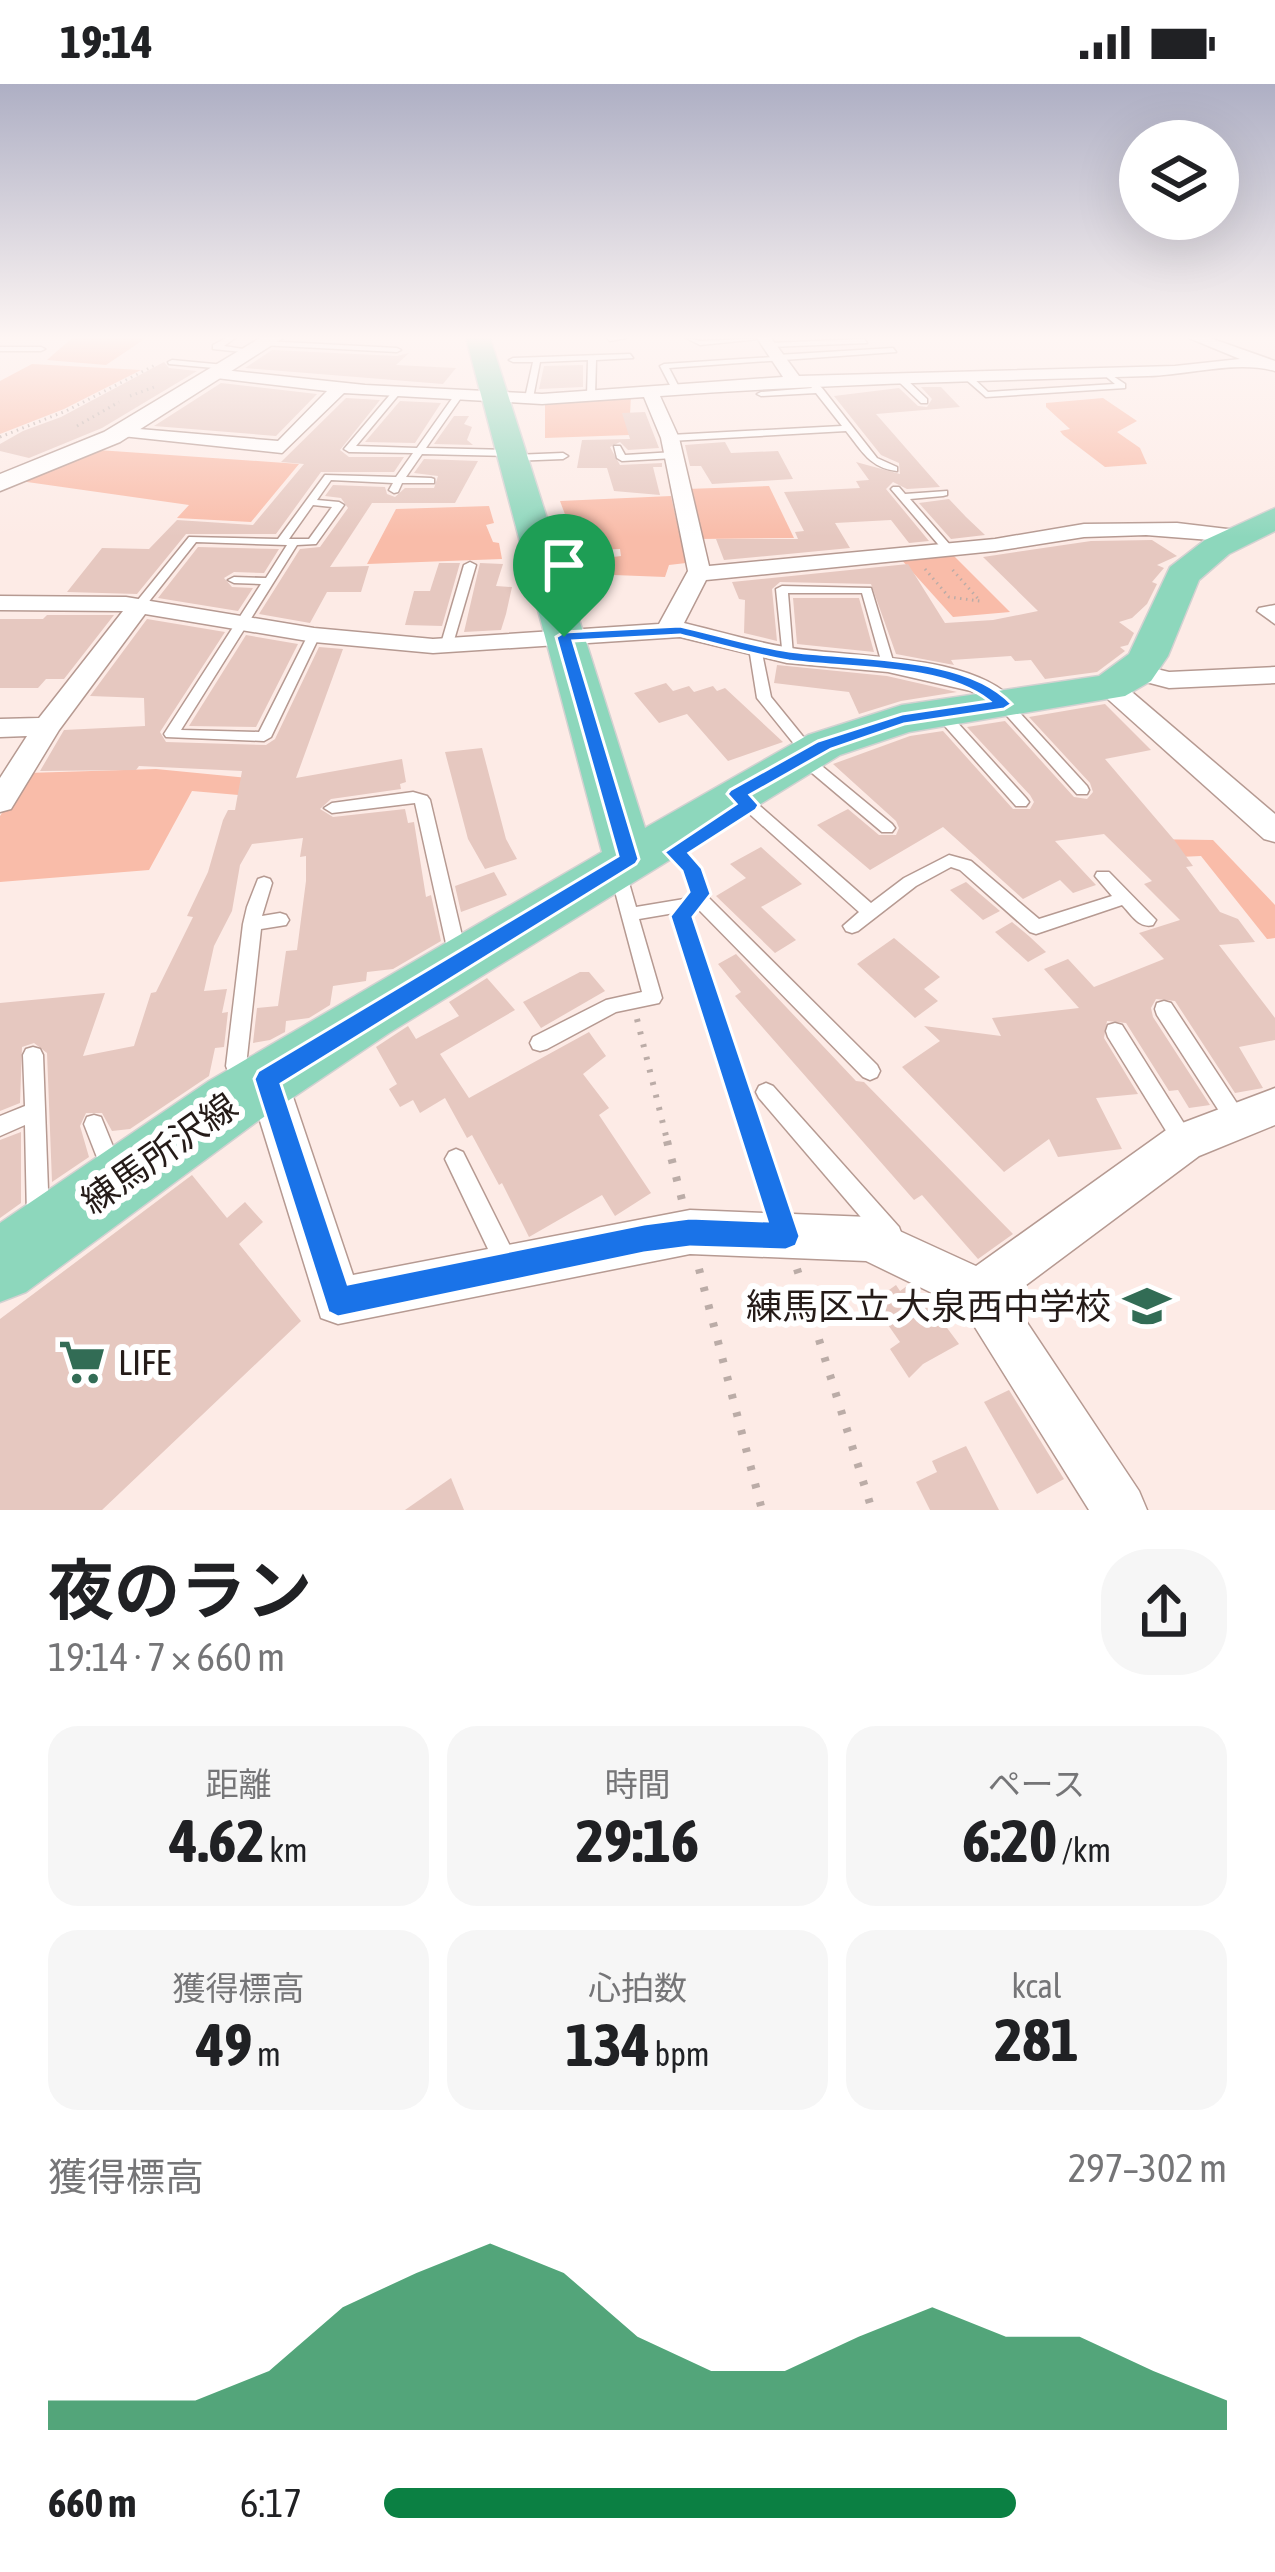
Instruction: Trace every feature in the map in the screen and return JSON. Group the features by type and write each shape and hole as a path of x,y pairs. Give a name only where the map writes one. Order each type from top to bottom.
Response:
{"main road":[{"path":"497,405 564,637 625,880"},
{"path":"1123,679 1184,575 1202,556 1275,518"},
{"name":"練馬所沢線","path":"19,1252 256,1086 459,960 625,880 737,794 805,755 874,726 1123,679"}],"street":[{"path":"0,483 122,431 165,405"},
{"path":"122,431 276,452 323,405"},
{"path":"655,405 672,447 698,574 668,630"},
{"path":"698,574 995,545 1030,536 1183,528 1236,536"},
{"path":"0,603 139,606 314,635 446,647 668,630 787,656 888,664 980,686 1004,704"},
{"path":"0,802 47,726 139,606"},
{"path":"1123,679 1275,675"},
{"path":"1123,679 1275,831"},
{"path":"0,728 47,726"},
{"path":"256,1086 338,1301 690,1232 868,1239 979,1292 1120,1510"},
{"path":"979,1292 1184,1142 1256,1113"}],"lane":[{"path":"386,405 349,449 563,458"},
{"path":"397,485 416,453 483,405"},
{"path":"826,405 874,460 894,469"},
{"path":"617,448 622,458 672,447 846,428"},
{"path":"314,635 264,737 172,734 328,477 397,485 431,481"},
{"path":"940,549 899,493 943,493"},
{"path":"139,606 194,539 314,541 339,506 309,502"},
{"path":"446,647 470,565"},
{"path":"234,580 268,581"},
{"path":"787,656 781,590 867,590 888,664"},
{"path":"1275,609 1263,611 1275,620"},
{"path":"755,648 764,698 805,755 887,828"},
{"path":"1004,704 1082,790"},
{"path":"940,712 1021,802"},
{"path":"737,794 870,911"},
{"path":"332,808 413,797 422,800 459,960"},
{"path":"852,926 949,861 965,865 1036,928 1125,898"},
{"path":"1103,876 1147,920"},
{"path":"625,880 687,904 702,902 870,1071"},
{"path":"540,1043 613,1005 653,998 625,880"},
{"path":"256,1086 236,1066 252,925 264,883"},
{"path":"252,925 280,920"},
{"path":"1164,1009 1256,1113"},
{"path":"1114,1031 1184,1142"},
{"path":"19,1252 34,1111 33,1055"},
{"path":"766,1092 913,1260"},
{"path":"0,1126 34,1111"},
{"path":"94,1124 116,1182"},
{"path":"456,1159 508,1267"}],"path":[{"path":"0,437 79,405"},
{"path":"910,551 949,597 980,602 940,549"},
{"path":"687,904 681,916 872,1510"}],"shaded area":[{"path":"0,405 73,405 64,409 0,434"},
{"path":"545,405 631,405 629,435 545,438"},
{"path":"1113,405 1137,421 1117,432 1140,448 1147,464 1105,467 1063,435 1060,431 1070,429 1046,407"},
{"path":"98,450 299,464 251,522 177,518 189,505 20,481"},
{"path":"769,486 794,538 698,539 687,489"},
{"path":"671,496 686,563 669,565 665,577 614,575 613,557 621,556 620,549 578,550 568,523 574,522 573,517 566,517 560,501"},
{"path":"489,506 494,523 486,525 493,542 499,543 502,559 367,564 396,509"},
{"path":"951,553 1010,612 953,617 899,557"},
{"path":"156,769 280,781 272,798 192,791 149,870 0,882 0,816 27,773"},
{"path":"1144,839 1213,840 1275,905 1275,938 1267,939 1201,856 1158,858"}],"building":[{"path":"84,405 141,405 102,428 29,458 0,451 0,444 23,431"},
{"path":"187,405 307,405 276,436 154,426"},
{"path":"339,405 376,405 340,450 349,457 404,457 394,472 321,472 276,534 186,534 137,594 67,592 102,548 149,549 177,520 253,525 304,464 281,462"},
{"path":"397,405 440,405 415,443 365,442"},
{"path":"841,405 960,407 876,414 940,487 907,489 893,482 886,489 929,541 909,543 891,520 835,523 850,548 724,560 716,539 798,539 795,532 804,531 784,492 860,488 856,481 869,480 856,462 900,474 899,463 881,455"},
{"path":"645,412 659,448 628,450 620,442 610,447 620,465 662,463 662,467 653,467 660,495 614,491 607,468 577,468 582,440 630,439 622,413"},
{"path":"454,416 469,416 464,424 472,427 467,440 473,445 434,444"},
{"path":"725,442 731,453 778,451 793,479 712,484 701,466 690,466 685,445"},
{"path":"424,459 478,461 455,503 372,503 330,567 369,566 361,592 327,592 310,623 259,614 300,549 320,547 348,508 341,498 325,496 333,485 385,487 395,497 405,488 434,488 438,476 414,473"},
{"path":"949,499 985,535 951,539 919,503"},
{"path":"1152,540 1177,556 1157,565 1164,568 1152,582 1157,584 1147,604 1132,618 1119,622 1134,633 1128,645 1120,647 1125,651 1097,672 1045,679 1031,660 1015,661 1011,656 951,660 954,665 896,654 871,584 780,582 772,589 777,641 744,633 745,600 739,599 732,582 908,564 945,623 993,620 1038,611 983,557 1091,541"},
{"path":"198,547 279,549 264,573 234,572 224,578 232,587 253,588 238,611 158,598"},
{"path":"439,563 460,563 442,626 405,625 414,591 430,591"},
{"path":"480,563 503,564 496,586 512,587 506,614 501,630 464,632"},
{"path":"793,598 859,598 874,652 797,644"},
{"path":"47,615 114,615 64,679 46,679 38,688 0,688 0,619 43,619"},
{"path":"147,619 225,632 160,732 166,742 266,745 275,739 319,647 343,649 296,778 402,759 406,782 400,784 401,789 331,799 320,809 333,817 405,809 408,823 414,822 426,897 431,895 441,941 393,969 367,972 366,981 333,986 330,1005 309,1018 286,1021 285,1032 253,1043 257,1008 278,1006 286,951 297,950 306,856 300,857 303,838 252,844 240,865 232,911 214,946 204,991 227,989 222,1013 228,1012 224,1047 215,1048 209,1076 130,1129 112,1131 102,1113 86,1113 80,1126 89,1157 52,1182 47,1053 34,1043 22,1047 20,1103 0,1111 0,1003 105,993 83,1056 134,1046 151,993 156,992 193,917 187,916 208,872 223,820 228,810 235,810 242,771 139,766 136,770 40,771 64,730 145,726 144,698 90,696"},
{"path":"246,635 298,644 256,727 189,726"},
{"path":"777,665 887,676 957,692 859,714 849,692 774,683"},
{"path":"666,683 673,691 689,686 694,692 725,688 783,742 728,761 687,714 659,723 634,693"},
{"path":"1105,704 1151,750 1105,759 1175,841 1193,866 1186,867 1220,912 1238,919 1255,942 1219,945 1275,1018 1275,1040 1239,1047 1263,1088 1235,1093 1175,1001 1156,999 1153,1017 1210,1105 1189,1108 1178,1090 1169,1091 1126,1023 1107,1021 1104,1038 1138,1094 1096,1098 1122,1149 1058,1157 1049,1139 1004,1172 902,1067 940,1041 924,1026 1001,1036 992,1018 1079,1008 1044,969 1068,959 1094,987 1164,959 1139,933 1180,920 1144,884 1152,881 1104,834 1055,841 1096,885 1073,893 1060,880 1023,899 943,827 870,870 817,825 848,809 879,835 896,835 896,821 833,764 910,736 943,731 1013,809 1030,809 1034,802 1030,795 967,727 1005,721 1074,797 1087,799 1093,792 1090,783 1029,717"},
{"path":"482,748 506,839 517,859 485,869 468,839 445,752"},
{"path":"761,847 802,884 761,907 796,940 775,953 716,896 746,878 730,864"},
{"path":"494,872 507,895 461,912 455,886"},
{"path":"966,882 1000,911 983,920 950,890"},
{"path":"1012,922 1046,952 1028,962 995,932"},
{"path":"894,938 940,977 924,989 938,1001 915,1018 857,964"},
{"path":"736,954 856,1081 864,1082 1013,1234 978,1259 922,1195 914,1200 735,996 741,992 718,964"},
{"path":"580,972 589,972 605,991 541,1028 523,1002"},
{"path":"487,978 515,1010 440,1054 469,1098 589,1032 606,1056 583,1074 609,1108 599,1115 651,1193 615,1216 602,1195 529,1237 502,1183 499,1185 472,1135 467,1138 445,1098 420,1113 413,1100 400,1107 389,1089 397,1084 376,1047 408,1026 416,1039 459,1016 449,1002"},
{"path":"21,1132 21,1203 0,1218 0,1140"},
{"path":"192,1175 227,1218 245,1202 263,1222 239,1244 301,1321 102,1510 0,1510 0,1319"},
{"path":"896,1285 900,1291 907,1286 921,1293 959,1344 923,1364 909,1378 890,1349 900,1342 872,1302"},
{"path":"1009,1390 1064,1479 1037,1494 984,1402"},
{"path":"966,1446 999,1510 930,1510 916,1482 937,1472 932,1461"},
{"path":"451,1478 464,1510 405,1510"}],"place":[{"name":"練馬区立 大泉西中学校","path":"1147,1306"},
{"name":"LIFE","path":"82,1362"}],"route":[{"path":"680,630 787,656 888,664 980,686 1004,704 902,719 824,745 737,794 749,805 675,852 692,868 700,894 681,916 786,1236 690,1232 644,1238 338,1301 267,1079 629,859 564,637 680,630"}]}
